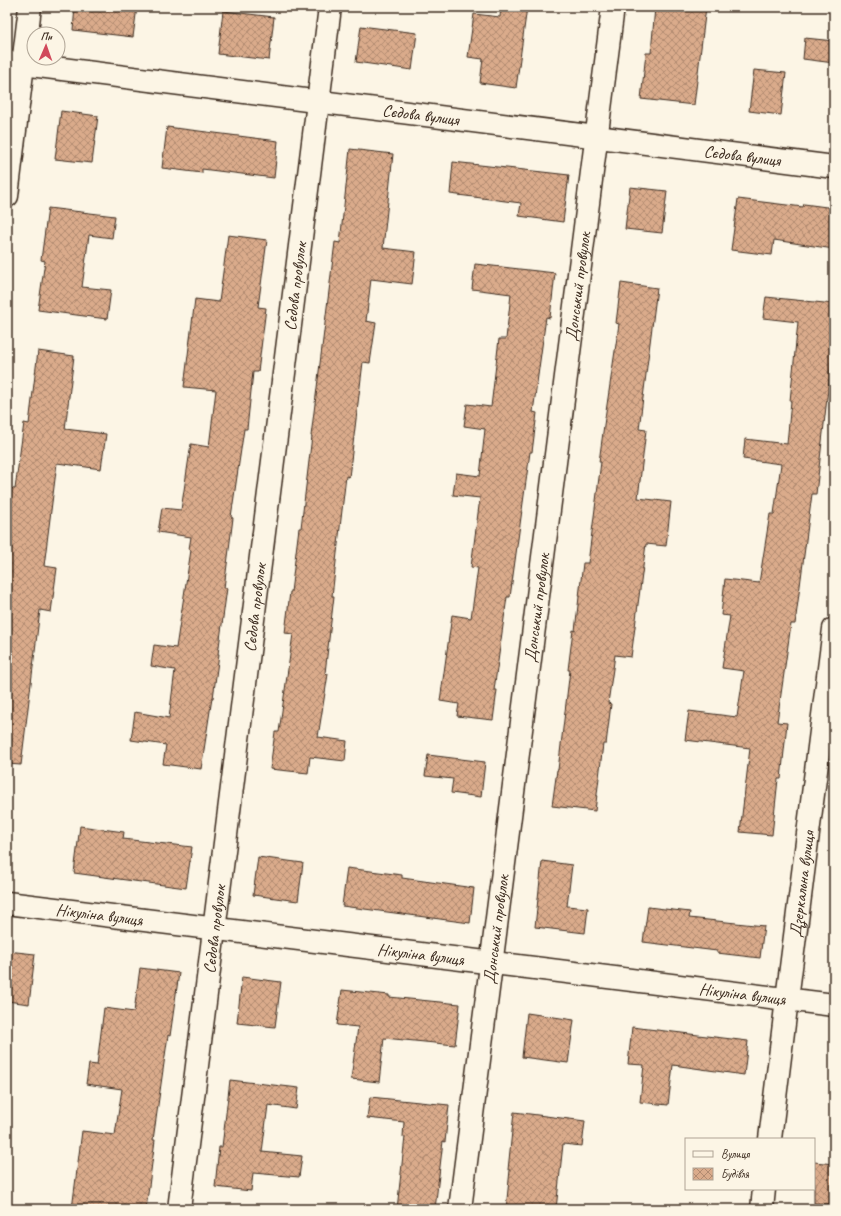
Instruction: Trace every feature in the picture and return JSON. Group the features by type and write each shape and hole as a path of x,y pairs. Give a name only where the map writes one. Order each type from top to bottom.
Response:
{"street":[{"path":"7,196 15,63 30,7"},
{"name":"Сєдова провулок","path":"179,1209 330,7"},
{"name":"Донський провулок","path":"460,1209 613,7"},
{"name":"Сєдова вулиця","path":"15,63 834,167"},
{"name":"Дзеркальна вулиця","path":"770,1138 834,629"},
{"name":"Нікуліна вулиця","path":"7,903 834,1005"},
{"path":"762,1209 764,1190"}],"building":[{"path":"75,7 137,7 133,37 73,30"},
{"path":"501,7 527,7 516,88 480,83 483,59 468,57 474,14 500,17"},
{"path":"655,7 706,7 694,105 641,99 646,53 651,53"},
{"path":"223,11 274,17 269,60 218,54"},
{"path":"361,26 417,33 412,70 356,62"},
{"path":"805,38 834,41 834,63 803,59"},
{"path":"754,70 786,73 781,115 749,111"},
{"path":"61,111 98,116 92,163 55,159"},
{"path":"167,127 278,141 274,178 202,169 202,173 162,168"},
{"path":"350,149 393,154 383,248 416,252 412,284 371,279 366,321 376,323 370,363 363,362 349,477 346,476 332,596 334,596 325,673 328,674 318,737 347,741 345,761 310,757 308,773 270,769 275,732 279,732 293,634 285,633 299,528 301,528 335,242 340,243"},
{"path":"453,162 569,175 563,222 519,216 521,203 450,194"},
{"path":"630,187 667,191 662,233 625,229"},
{"path":"738,199 803,207 804,204 834,208 834,249 774,240 772,255 731,250"},
{"path":"48,208 115,216 112,238 89,235 82,287 111,290 107,319 38,310 45,261 41,260"},
{"path":"228,235 267,240 258,307 266,308 258,372 253,372 247,429 244,429 231,517 233,518 224,588 227,588 213,698 201,769 163,764 166,745 131,740 135,712 169,718 175,670 151,666 154,645 176,648 191,550 189,549 191,537 158,532 162,508 181,510 191,444 209,447 216,390 184,387 195,299 219,302"},
{"path":"475,264 555,273 550,318 546,317 533,412 537,413 532,452 530,452 510,597 507,597 494,690 497,690 493,720 457,716 459,704 440,701 452,615 471,618 478,568 471,567 480,498 453,495 456,473 480,476 485,429 464,426 467,404 491,407 499,339 506,339 511,294 472,289"},
{"path":"621,283 657,288 639,429 646,430 638,498 671,502 666,546 646,544 631,657 615,655 608,703 611,704 606,744 603,744 595,811 552,806 558,770 570,670 568,670 573,630 575,631 583,563 588,563 601,462 599,462 619,324 616,323"},
{"path":"766,297 834,304 834,337 816,494 812,494 795,624 791,624 777,722 787,723 781,779 778,779 772,835 740,832 750,748 685,740 689,711 737,717 744,671 722,668 730,616 721,615 725,579 759,583 770,514 774,514 781,464 743,459 745,439 787,444 798,322 763,318"},
{"path":"38,351 74,356 65,429 106,434 101,469 57,463 44,566 57,568 51,612 40,610 21,765 7,764 7,572 12,536 7,535 7,488 15,489 24,423 29,424"},
{"path":"428,755 485,762 481,797 451,793 453,779 425,776"},
{"path":"80,826 124,832 123,839 192,847 186,888 74,873"},
{"path":"258,857 303,863 298,901 253,895"},
{"path":"542,861 572,865 567,906 588,908 585,933 535,927"},
{"path":"347,868 402,875 402,878 474,888 470,923 342,906"},
{"path":"648,907 690,912 689,918 764,926 760,958 643,942"},
{"path":"7,951 35,954 29,1004 7,1001"},
{"path":"140,968 179,973 170,1036 168,1035 153,1140 155,1140 146,1209 72,1209 82,1131 115,1135 122,1089 86,1084 89,1064 97,1065 104,1008 134,1012"},
{"path":"242,977 281,982 275,1027 237,1023"},
{"path":"342,990 389,995 389,997 460,1004 455,1045 384,1038 379,1082 351,1079 358,1027 337,1025"},
{"path":"527,1013 574,1020 568,1063 522,1057"},
{"path":"632,1027 748,1041 744,1075 673,1065 668,1105 640,1102 644,1065 628,1064"},
{"path":"230,1080 299,1088 296,1109 268,1105 262,1152 302,1156 299,1177 253,1173 251,1191 215,1187 219,1147 222,1147"},
{"path":"370,1097 449,1105 435,1209 397,1209 405,1137 403,1137 404,1122 367,1118"},
{"path":"514,1112 585,1121 582,1146 563,1144 556,1209 506,1209 510,1170 508,1170"},
{"path":"815,1162 834,1164 834,1205 814,1203"}]}
